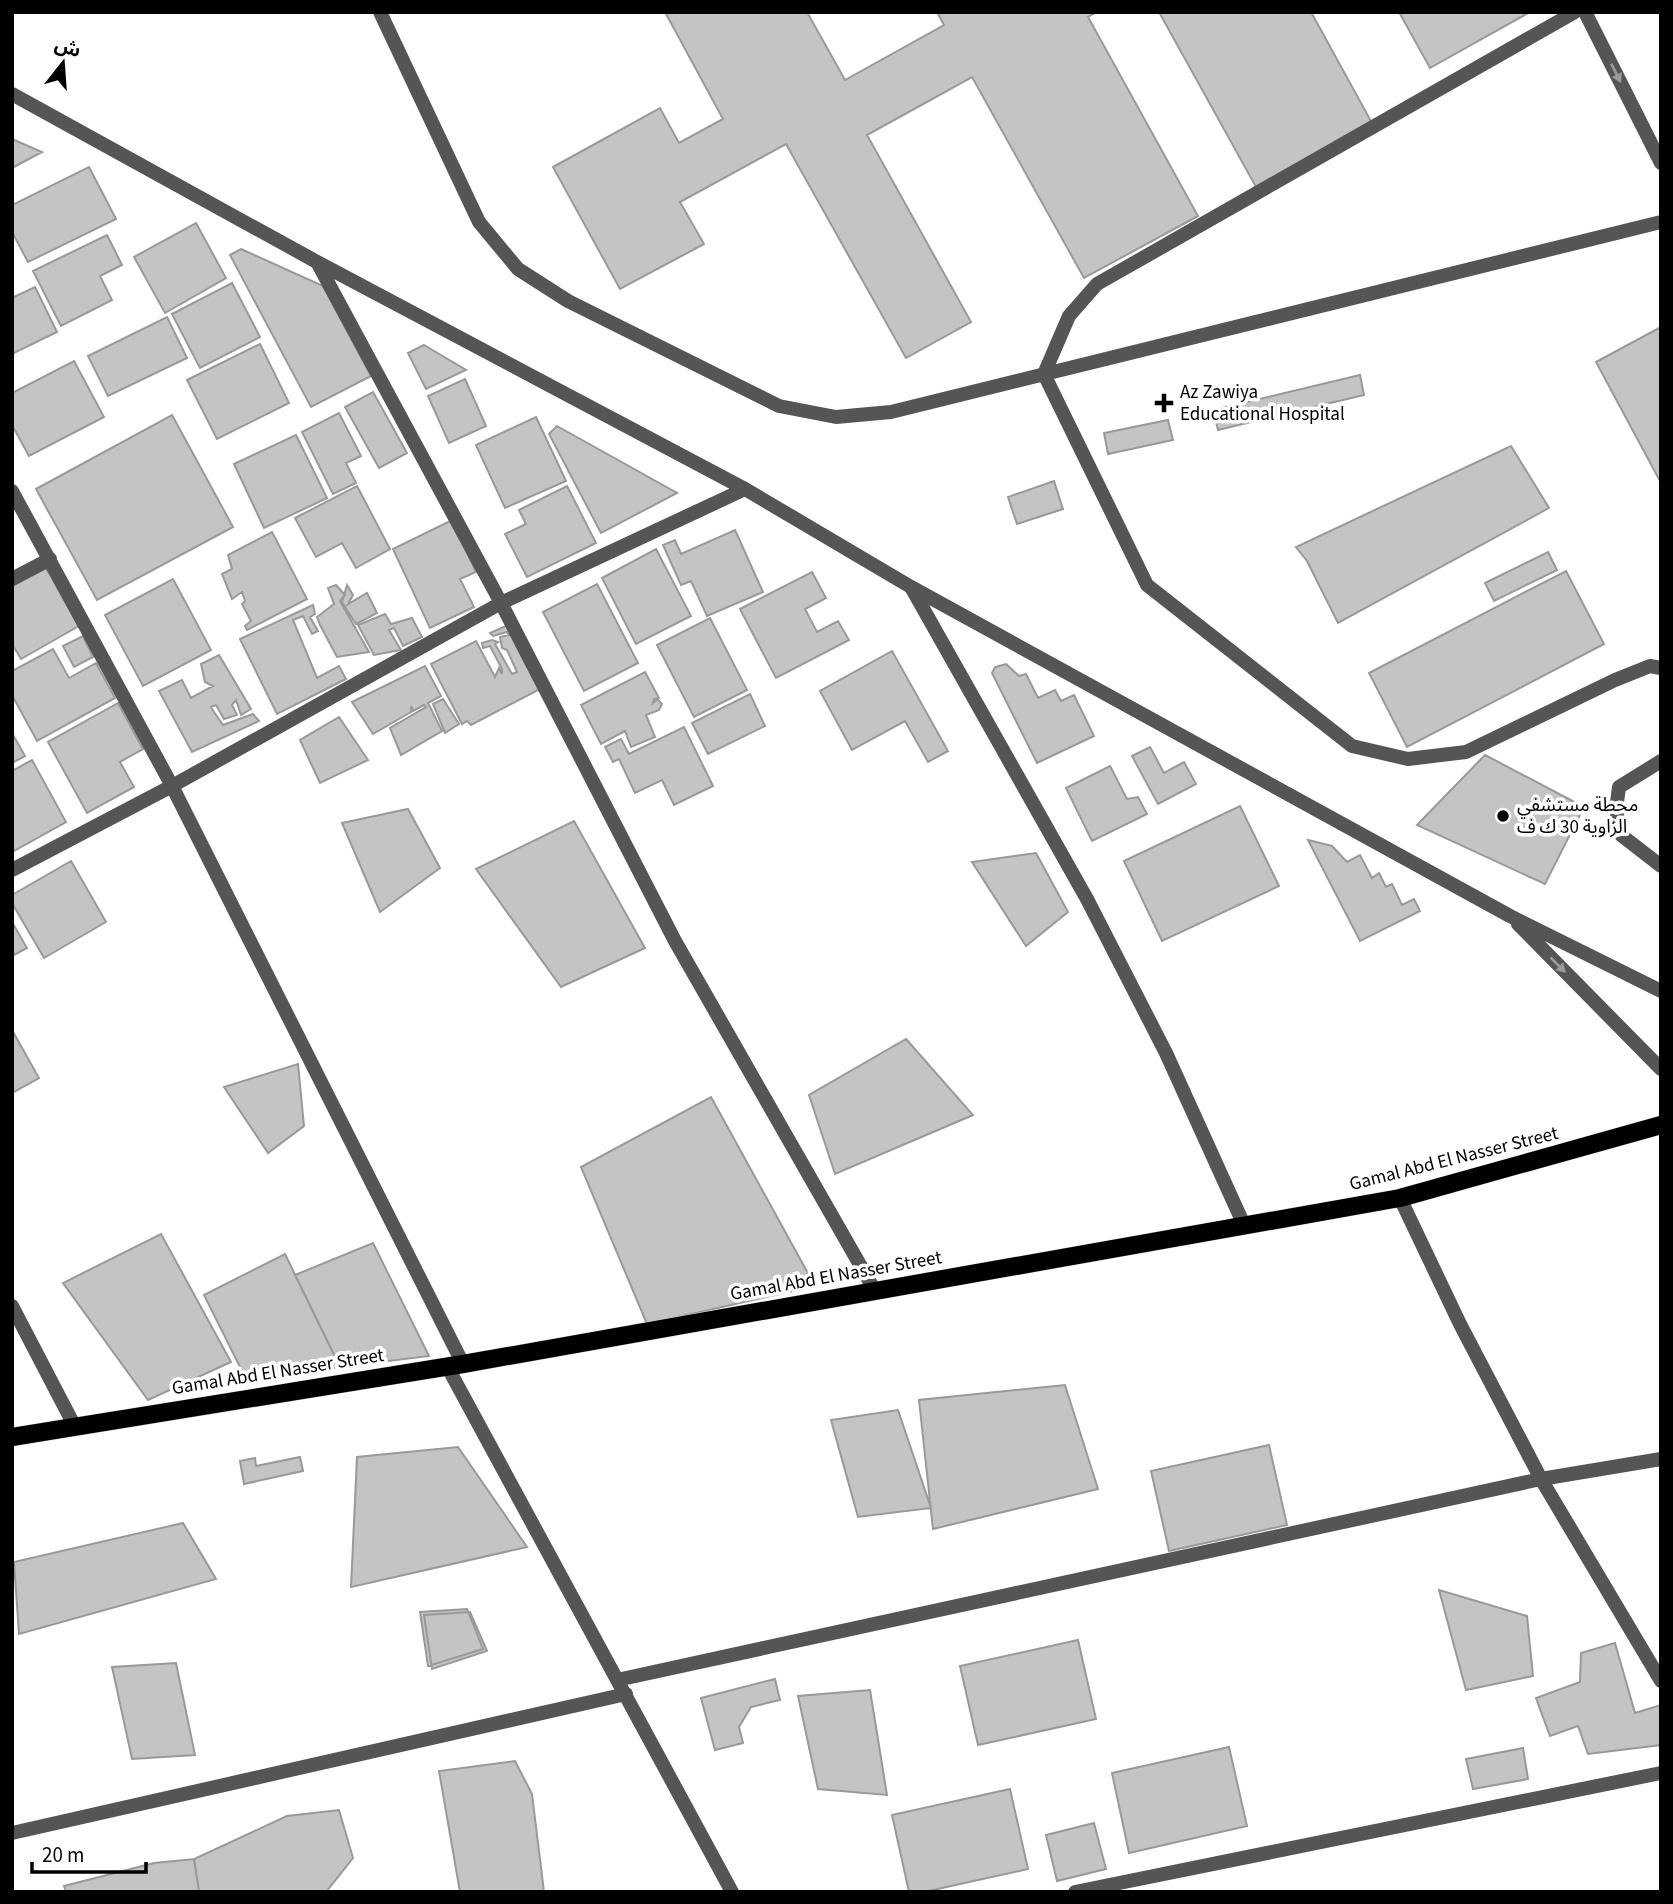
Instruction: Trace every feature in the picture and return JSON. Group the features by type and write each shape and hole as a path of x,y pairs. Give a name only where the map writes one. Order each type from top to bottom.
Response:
{"main road":[{"name":"Gamal Abd El Nasser Street","path":"12,1437 455,1365 1400,1198 1550,1159 1661,1125"}],"street":[{"path":"380,12 479,222 518,269 568,301 779,406 836,417 891,412 1661,222"},
{"path":"1576,12 1097,284 1069,316 1044,374 1147,585 1352,746 1408,759 1465,752 1615,680 1650,666 1661,668"},
{"path":"1585,12 1661,163"},
{"path":"12,94 317,262 745,489 911,587 1510,916 1661,991"},
{"path":"317,262 500,603 674,941 875,1291"},
{"path":"12,870 172,786 500,603 745,489"},
{"path":"12,491 172,786 455,1365 617,1680 732,1892"},
{"path":"12,579 50,559"},
{"path":"911,587 1087,899 1166,1053 1244,1225"},
{"path":"1661,761 1619,787 1616,810 1622,835 1661,866"},
{"path":"1510,916 1661,1069"},
{"path":"1400,1198 1460,1324 1541,1479 1661,1681"},
{"path":"12,1307 74,1425"},
{"path":"617,1680 1541,1479 1661,1459"},
{"path":"12,1833 626,1694"},
{"path":"1075,1892 1661,1773"}],"building":[{"path":"665,12 807,12 845,80 944,25 937,12 1097,12 1088,17 1198,216 1084,278 972,77 867,135 971,322 906,358 786,144 680,202 704,244 620,289 553,167 660,108 679,143 723,119"},
{"path":"1159,12 1311,12 1372,123 1256,187"},
{"path":"1399,12 1530,12 1430,68"},
{"path":"12,139 42,152 12,168"},
{"path":"89,167 116,219 28,262 12,232 12,205"},
{"path":"196,223 226,278 165,313 134,257"},
{"path":"107,235 122,265 100,276 112,300 61,326 33,271"},
{"path":"241,249 323,286 371,376 311,407 230,255"},
{"path":"232,283 260,337 200,368 172,314"},
{"path":"35,287 57,332 12,354 12,294 14,297"},
{"path":"167,317 187,358 108,396 88,356"},
{"path":"1661,327 1661,483 1596,362"},
{"path":"260,344 289,403 217,439 187,380"},
{"path":"424,345 466,370 426,389 408,353"},
{"path":"74,361 104,417 29,456 12,425 12,393"},
{"path":"1360,375 1364,395 1218,430 1213,410"},
{"path":"465,379 486,426 449,443 428,396"},
{"path":"373,392 407,453 379,468 345,407"},
{"path":"339,413 361,456 346,463 356,483 333,494 302,432"},
{"path":"172,415 233,527 97,600 36,489"},
{"path":"536,417 566,481 505,508 476,445"},
{"path":"1168,420 1173,440 1108,454 1104,433"},
{"path":"557,426 677,493 601,533 549,434"},
{"path":"296,435 327,498 264,528 234,464"},
{"path":"1511,446 1549,508 1338,623 1307,561 1296,547"},
{"path":"1054,481 1063,509 1017,524 1008,497"},
{"path":"357,486 390,549 356,568 342,543 316,557 295,518"},
{"path":"567,486 596,543 527,577 505,534 526,524 519,510"},
{"path":"452,520 476,572 460,579 474,607 430,628 393,549"},
{"path":"735,530 763,592 707,616 691,581 681,585 663,545 675,540 681,554"},
{"path":"272,532 307,599 247,630 245,626 251,621 242,604 245,601 242,592 232,599 222,574 232,569 228,555"},
{"path":"656,549 691,616 636,644 602,578"},
{"path":"1548,552 1557,570 1494,601 1485,583"},
{"path":"46,568 79,626 21,659 12,644 12,586"},
{"path":"1566,571 1604,644 1407,747 1369,673"},
{"path":"812,572 826,598 805,609 817,632 838,621 849,640 776,678 740,609"},
{"path":"173,579 211,650 143,686 105,615"},
{"path":"597,584 638,663 584,691 543,612"},
{"path":"336,585 345,595 340,601 369,652 337,657 320,625 317,617 334,604 328,588"},
{"path":"347,585 353,595 348,604 367,593 377,613 356,624 342,602"},
{"path":"313,605 315,614 310,617 318,631 312,634 303,616 293,620 317,678 339,666 346,679 277,714 240,639"},
{"path":"385,614 391,624 412,618 422,637 403,646 394,628 389,630 401,650 374,655 358,625"},
{"path":"710,618 747,690 694,717 657,645"},
{"path":"508,625 542,688 471,725 467,721 462,724 431,664 476,641 495,677 499,668 502,674 502,669 490,646 483,648 482,643 492,640 498,642 495,644 512,674 517,672 507,650 502,648 500,637 509,635 507,632 493,636 490,633"},
{"path":"83,636 93,657 74,667 63,646"},
{"path":"53,649 69,678 96,663 115,698 37,741 12,695 12,671"},
{"path":"892,651 948,751 928,762 905,721 852,750 820,691"},
{"path":"219,655 251,709 241,715 236,700 232,705 237,715 224,719 216,705 211,707 214,712 223,725 253,714 259,721 192,752 159,691 182,680 191,698 213,686 205,682 201,664"},
{"path":"1006,664 1019,676 1026,674 1038,698 1055,690 1061,701 1074,695 1094,736 1037,763 992,673 995,667"},
{"path":"425,666 441,696 428,703 442,731 401,755 390,728 426,707 424,705 413,711 411,706 411,712 373,734 352,702"},
{"path":"645,672 659,698 654,699 653,703 657,699 662,704 659,710 646,715 655,737 631,747 625,731 601,744 581,705"},
{"path":"750,694 765,726 708,754 692,723"},
{"path":"443,699 459,724 445,733 433,704"},
{"path":"118,703 143,749 120,762 134,787 87,813 48,742"},
{"path":"339,717 368,760 320,783 300,740"},
{"path":"684,727 713,786 674,805 662,780 635,793 619,759 613,762 605,747 621,739 629,754"},
{"path":"12,733 25,756 12,763"},
{"path":"1150,747 1164,773 1184,762 1196,784 1158,804 1132,756"},
{"name":"محطة مستشفي الزاوية 30 ك ف","path":"1485,755 1584,807 1545,884 1417,825"},
{"path":"32,760 66,822 12,852 12,771"},
{"path":"1110,766 1127,799 1138,797 1147,814 1092,841 1066,788"},
{"path":"1240,806 1279,886 1162,941 1124,861"},
{"path":"408,809 440,868 380,912 342,823"},
{"path":"574,821 645,948 561,987 476,869"},
{"path":"1308,840 1332,846 1347,862 1360,855 1372,878 1379,873 1386,887 1392,884 1402,905 1414,899 1420,911 1360,941"},
{"path":"1036,853 1068,912 1026,946 972,862"},
{"path":"71,861 106,922 44,958 12,903 12,895"},
{"path":"12,922 27,948 12,956"},
{"path":"12,1030 39,1078 12,1093"},
{"path":"906,1039 973,1115 835,1174 809,1095"},
{"path":"298,1064 304,1126 268,1153 224,1087"},
{"path":"711,1097 815,1286 647,1324 581,1167"},
{"path":"161,1234 231,1362 148,1400 63,1283"},
{"path":"373,1243 429,1356 340,1367 295,1275"},
{"path":"285,1254 340,1367 246,1379 204,1295"},
{"path":"1065,1385 1098,1489 933,1529 919,1400"},
{"path":"898,1410 931,1508 858,1517 831,1420"},
{"path":"1269,1445 1287,1525 1169,1551 1151,1471"},
{"path":"458,1447 527,1547 351,1587 357,1457"},
{"path":"300,1457 303,1471 244,1484 240,1461 255,1458 256,1466"},
{"path":"183,1523 216,1579 19,1634 14,1562"},
{"path":"1439,1590 1527,1616 1533,1676 1466,1690"},
{"path":"467,1609 483,1649 428,1666 420,1612"},
{"path":"470,1612 487,1651 432,1669 424,1615"},
{"path":"1078,1640 1096,1719 978,1745 960,1666"},
{"path":"1615,1643 1635,1713 1661,1705 1661,1745 1588,1754 1578,1726 1550,1736 1536,1698 1580,1682 1581,1653"},
{"path":"176,1663 195,1755 132,1759 112,1667"},
{"path":"775,1679 780,1700 751,1707 739,1727 743,1743 715,1750 701,1698"},
{"path":"870,1690 887,1795 818,1789 798,1696"},
{"path":"1229,1747 1247,1826 1129,1853 1112,1773"},
{"path":"1523,1748 1528,1779 1473,1789 1466,1759"},
{"path":"515,1761 532,1794 544,1892 460,1892 439,1771"},
{"path":"1010,1789 1028,1869 924,1892 909,1892 892,1815"},
{"path":"339,1810 353,1858 326,1892 199,1892 194,1859 287,1816"},
{"path":"1094,1823 1106,1869 1057,1881 1046,1835"},
{"path":"194,1859 199,1892 66,1892 64,1886 154,1863"}],"place":[{"name":"Az Zawiya Educational Hospital","path":"1164,403"},
{"name":"محطة مستشفي الزاوية 30 ك ف","path":"1503,816"}]}
